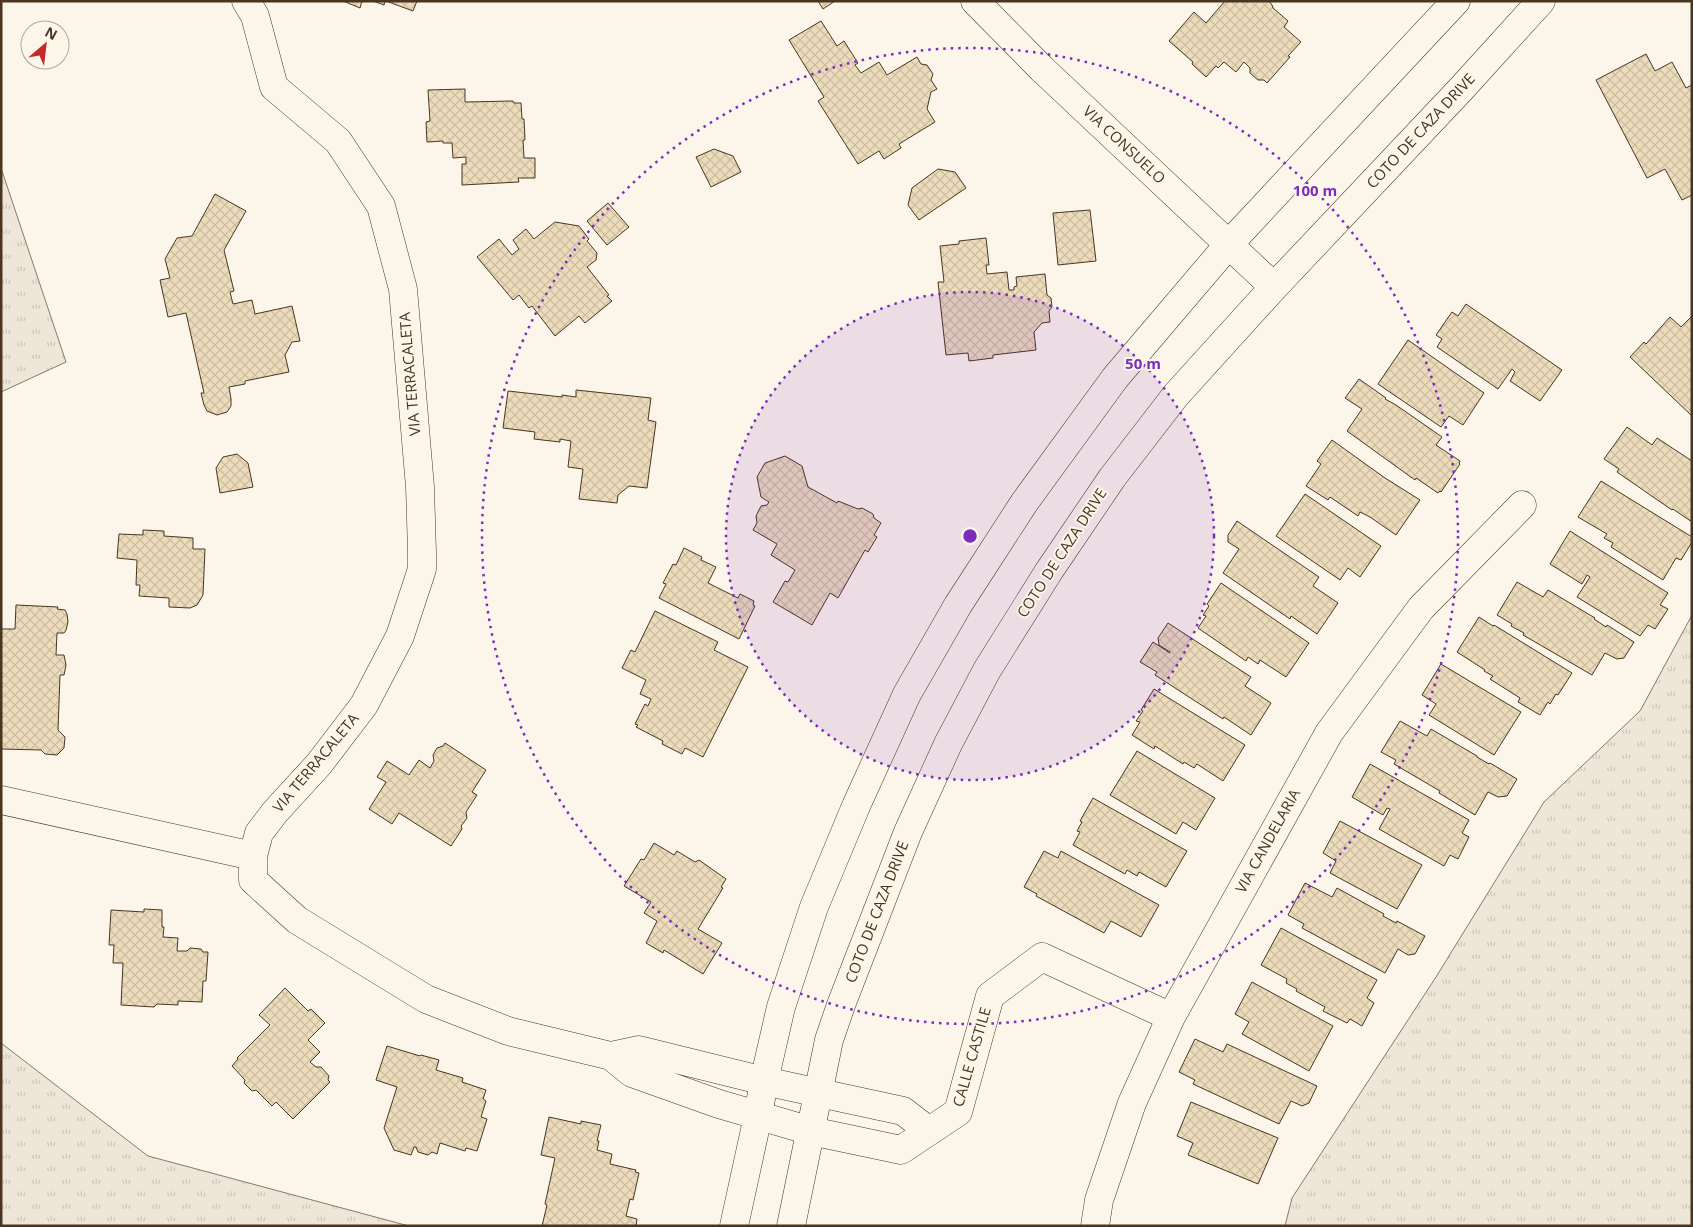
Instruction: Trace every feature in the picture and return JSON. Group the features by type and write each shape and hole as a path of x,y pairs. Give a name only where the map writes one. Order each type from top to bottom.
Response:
{"street":[{"name":"VIA TERRACALETA","path":"246,1 255,16 274,87 338,141 381,206 403,289 420,487 422,569 400,636 364,705 320,764 259,833 252,856 254,880 297,920 426,999 508,1031 611,1056 640,1050 764,1081"},
{"name":"VIA CONSUELO","path":"975,1 1042,69 1274,288"},
{"path":"734,1226 781,1007 814,907 856,806 907,694 958,605 1024,503 1115,378 1228,244 1456,1"},
{"name":"COTO DE CAZA DRIVE","path":"791,1226 829,1040 838,1014 908,832 948,744 987,670 1049,571 1112,478 1176,396 1541,1"},
{"name":"VIA CANDELARIA","path":"1095,1226 1099,1200 1132,1103 1171,1017 1329,734 1421,608 1522,504"},
{"path":"1,800 252,856"},
{"name":"CALLE CASTILE","path":"758,1116 811,1131 901,1150 958,1112 990,996 1042,957 1171,1017"},
{"name":"VIA TERRACALETA","path":"611,1056 632,1073 758,1116"},
{"path":"764,1081 903,1111 929,1132"}],"green space":[{"path":"1,168 66,362 1,392"},
{"path":"1692,615 1692,1226 1285,1226 1292,1198 1436,977 1544,802 1640,711"},
{"path":"1,1043 148,1156 409,1226 1,1226"}],"building":[{"path":"343,1 362,1 360,8"},
{"path":"373,1 385,1 384,5"},
{"path":"386,1 417,1 413,11"},
{"path":"818,1 835,1 823,9"},
{"path":"1225,1 1269,1 1273,8 1288,21 1284,27 1301,42 1267,83 1264,80 1258,80 1250,73 1250,68 1244,62 1236,72 1224,62 1218,68 1216,66 1206,77 1192,64 1193,62 1169,41 1194,12 1206,23"},
{"path":"821,21 837,46 844,41 858,63 855,65 861,73 879,62 887,75 917,57 921,64 927,65 933,74 931,80 937,89 931,92 927,109 935,122 899,144 901,148 884,159 879,151 858,164 818,101 824,97 789,40"},
{"path":"1646,54 1655,71 1672,62 1686,88 1692,85 1692,195 1682,200 1665,169 1647,178 1596,80"},
{"path":"465,89 465,102 513,101 514,103 521,103 522,119 524,119 524,158 535,158 535,178 518,178 519,182 462,185 462,164 466,164 466,157 453,158 452,143 443,143 443,141 427,142 426,122 430,121 428,90"},
{"path":"714,149 733,156 741,172 711,187 696,157"},
{"path":"938,169 955,172 966,188 919,220 908,205 912,188"},
{"path":"215,194 246,211 224,250 234,291 230,292 233,304 252,300 255,314 292,306 300,341 292,342 285,355 289,372 245,381 245,384 229,387 231,406 227,412 217,415 207,411 204,405 201,393 204,393 186,313 168,317 160,280 170,278 165,259 177,238 192,236"},
{"path":"608,203 629,227 607,245 587,221"},
{"path":"1090,210 1096,261 1058,265 1053,213"},
{"path":"555,222 579,226 589,239 587,241 597,253 596,260 587,267 612,301 585,323 579,316 555,336 532,306 529,308 519,295 513,300 477,257 499,239 512,255 519,249 513,240 526,229 534,239"},
{"path":"986,238 989,265 986,265 987,274 1007,272 1009,290 1014,290 1014,287 1017,286 1016,277 1045,274 1047,295 1051,298 1052,307 1049,311 1050,322 1042,323 1034,332 1036,350 993,355 993,358 969,361 968,353 946,355 938,282 944,282 940,246 959,244 959,241"},
{"path":"1466,304 1562,370 1540,401 1510,381 1515,372 1512,369 1498,389 1437,347 1442,339 1436,335 1452,312 1458,316"},
{"path":"1692,316 1692,416 1630,357 1644,342 1646,344 1670,317 1681,327"},
{"path":"1408,340 1484,393 1463,425 1449,416 1441,427 1378,384"},
{"path":"1359,379 1385,399 1442,437 1436,445 1460,461 1460,464 1441,492 1438,493 1416,478 1415,480 1347,431 1362,409 1345,398"},
{"path":"576,390 651,398 648,420 656,422 647,488 629,486 618,495 617,503 579,499 583,469 568,467 571,441 560,439 560,442 534,439 535,432 503,428 508,391 576,397"},
{"path":"1627,427 1652,445 1657,438 1692,461 1692,522 1617,472 1619,469 1604,459"},
{"path":"1332,440 1385,478 1420,500 1396,535 1370,517 1360,512 1358,516 1330,497 1328,500 1306,486 1321,464 1317,461"},
{"path":"237,454 248,463 253,487 220,493 216,468 223,457"},
{"path":"785,456 802,466 808,487 837,503 838,501 858,509 862,508 873,514 874,518 881,523 874,535 877,537 868,552 865,550 838,598 830,593 812,625 773,602 785,581 788,582 795,570 771,555 777,544 753,530 757,523 756,516 761,506 767,505 769,502 761,497 757,477 765,463"},
{"path":"1601,481 1692,537 1692,542 1681,560 1676,558 1663,580 1611,547 1613,543 1604,538 1607,534 1578,517"},
{"path":"1305,494 1381,546 1360,577 1348,568 1340,580 1276,536"},
{"path":"1237,521 1319,577 1313,586 1338,603 1317,634 1291,616 1290,619 1223,573 1239,549 1228,542 1228,535"},
{"path":"143,530 164,531 164,536 193,538 193,549 205,549 203,595 197,605 190,608 169,607 169,598 139,596 140,585 136,585 137,560 117,558 119,534 143,535"},
{"path":"1570,531 1668,593 1660,605 1668,609 1655,629 1648,625 1640,636 1577,597 1590,577 1587,575 1582,584 1550,564"},
{"path":"684,548 702,557 701,560 716,567 708,583 738,598 740,594 754,601 753,605 755,606 739,639 659,598 666,584 663,583 673,564 676,565"},
{"path":"1517,582 1543,597 1548,590 1595,618 1606,627 1607,625 1634,642 1624,658 1617,659 1605,653 1592,675 1523,635 1524,633 1497,615"},
{"path":"1221,583 1309,643 1286,677 1260,660 1258,664 1248,657 1246,661 1198,628 1206,616 1203,615 1209,606 1207,604"},
{"path":"16,605 58,607 57,609 65,610 67,614 66,630 64,633 57,633 56,655 64,655 66,665 64,675 60,675 58,730 65,737 64,748 57,755 45,754 41,750 1,749 1,629 15,629"},
{"path":"655,611 718,642 714,650 748,667 703,757 685,748 682,754 662,744 663,741 636,727 638,725 635,724 645,704 648,706 651,699 640,694 646,680 622,668 631,650 635,652"},
{"path":"1479,617 1572,673 1558,695 1556,694 1550,704 1548,702 1540,715 1518,702 1520,698 1490,679 1493,676 1457,652"},
{"path":"1168,623 1251,677 1245,686 1271,703 1251,735 1155,675 1157,672 1140,662 1153,642 1170,653 1159,645 1158,638"},
{"path":"1441,664 1521,712 1494,755 1429,715 1436,704 1422,695"},
{"path":"1154,689 1245,745 1223,781 1197,764 1194,768 1184,762 1183,764 1155,746 1154,749 1132,735 1140,722 1136,721 1143,711 1141,710"},
{"path":"1400,721 1427,736 1431,729 1517,779 1507,796 1498,797 1488,792 1475,815 1439,793 1440,791 1394,764 1396,760 1381,752"},
{"path":"445,743 486,770 472,792 477,795 466,812 467,818 461,826 462,829 451,846 399,813 392,824 369,809 386,782 377,777 387,761 409,775 419,760 430,768 437,748"},
{"path":"1137,751 1215,798 1196,830 1183,822 1176,834 1110,795"},
{"path":"1370,764 1469,820 1462,833 1469,837 1458,859 1450,855 1444,866 1379,829 1390,809 1387,808 1383,815 1352,797"},
{"path":"1093,798 1187,851 1166,887 1139,872 1137,876 1127,870 1125,874 1073,845 1080,832 1077,831 1082,822 1080,821"},
{"path":"1340,821 1422,865 1397,909 1330,873 1336,861 1323,853"},
{"path":"654,843 674,855 677,851 695,862 699,860 726,879 721,887 723,888 698,929 722,943 703,974 664,950 663,953 646,943 657,921 644,913 651,902 624,886 641,859 644,860"},
{"path":"1044,851 1058,858 1061,851 1159,905 1141,937 1111,921 1104,933 1036,896 1037,894 1024,887"},
{"path":"1305,883 1332,897 1337,888 1384,914 1383,916 1396,923 1397,921 1425,936 1415,954 1408,955 1398,949 1385,973 1302,928 1304,924 1288,915"},
{"path":"144,909 162,910 163,937 178,938 177,951 187,951 190,948 208,952 206,981 203,981 202,1002 178,1001 178,1005 157,1004 154,1007 121,1005 123,963 113,963 114,945 109,945 111,910 144,912"},
{"path":"1281,928 1377,980 1367,998 1374,1003 1362,1026 1350,1019 1347,1023 1323,1011 1325,1007 1296,991 1297,989 1286,983 1287,979 1261,965"},
{"path":"1252,982 1333,1026 1309,1071 1242,1034 1249,1022 1235,1014"},
{"path":"285,988 308,1011 311,1009 325,1023 308,1040 320,1052 310,1062 316,1067 321,1067 329,1076 328,1080 330,1082 293,1119 276,1102 272,1106 256,1090 252,1091 232,1066 237,1058 270,1025 259,1015"},
{"path":"1195,1039 1223,1052 1227,1044 1317,1086 1309,1103 1302,1106 1291,1101 1279,1124 1193,1084 1195,1080 1179,1072"},
{"path":"387,1046 439,1060 436,1070 463,1078 462,1082 486,1090 483,1099 486,1101 481,1117 487,1119 477,1151 466,1148 465,1151 440,1143 437,1154 432,1152 428,1155 418,1152 416,1147 414,1147 411,1155 394,1150 384,1128 397,1087 376,1080"},
{"path":"1191,1102 1278,1138 1258,1184 1188,1155 1193,1143 1177,1136"},
{"path":"549,1117 581,1124 581,1121 601,1125 597,1150 612,1154 610,1164 636,1170 635,1172 639,1173 633,1200 630,1199 626,1216 637,1219 636,1226 542,1226 555,1158 541,1155"}]}
